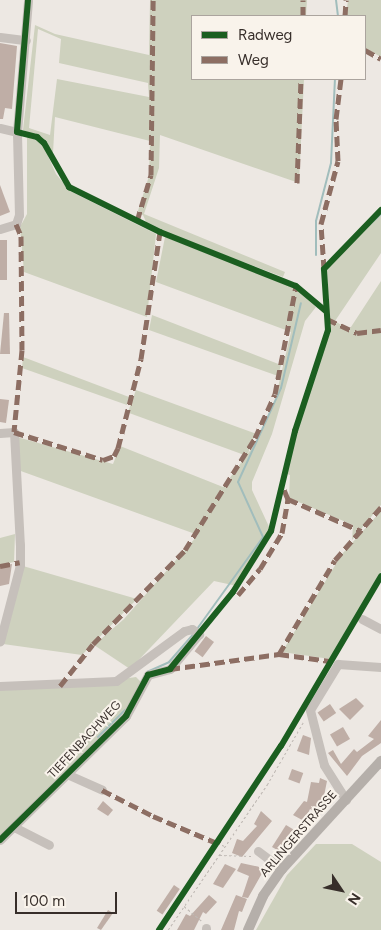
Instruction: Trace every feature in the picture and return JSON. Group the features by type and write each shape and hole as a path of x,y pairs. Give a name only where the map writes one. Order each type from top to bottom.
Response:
{"main road":[{"name":"ARLINGERSTRASSE","path":"248,930 263,896 282,869 381,761"}],"street":[{"path":"0,229 16,224 19,215 18,132 28,0"},
{"path":"0,37 26,40"},
{"path":"0,128 18,132"},
{"path":"0,433 14,432 16,525 20,566 0,641"},
{"path":"362,619 381,629"},
{"name":"TIEFENBACHWEG","path":"0,686 116,681 195,631 170,669 148,675 126,716 16,828 0,840"},
{"path":"346,800 324,766 310,710 338,664 381,667"},
{"name":"TIEFENBACHWEG","path":"69,774 102,790"},
{"path":"16,828 49,845"},
{"path":"258,851 282,869"}],"path":[{"path":"168,930 225,846 310,710"},
{"path":"159,930 217,843 225,846"},
{"path":"219,855 247,859 258,851"},
{"path":"184,906 206,929"}],"green space":[{"path":"150,0 307,0 306,15 191,15 191,80 304,80 299,183 160,135 159,168 144,214 285,272 283,277 159,230 147,224 143,215 137,214 149,176 150,141 55,117 53,153 45,141 23,130 35,25 55,34 149,55","holes":["38,29 61,39 59,63 148,83 149,97 57,79 50,135 29,128"]},
{"path":"348,0 381,0 381,57 366,49 366,15 346,15"},
{"path":"27,137 37,140 45,149 56,174 70,191 156,234 147,317 24,272 20,227 27,214"},
{"path":"381,211 381,253 335,321 349,330 381,281 381,505 352,540 353,525 289,498 290,475 287,474 296,432 330,332 327,268"},
{"path":"165,237 294,287 316,307 305,321 272,434 252,482 252,490 271,531 237,586 214,581 130,669 94,645 124,619 198,535 18,470 17,437 113,464 120,446 223,487 255,444 275,400 291,332 156,282"},
{"path":"152,315 281,365 278,376 149,330"},
{"path":"23,357 129,397 127,405 22,368"},
{"path":"136,390 255,433 247,456 128,413"},
{"path":"381,511 381,572 330,659 282,652 342,554"},
{"path":"15,534 14,562 0,565 0,538"},
{"path":"23,566 137,599 82,655 3,644"},
{"path":"136,677 141,682 126,710 0,838 0,687 61,688"},
{"path":"316,844 352,844 381,862 381,930 256,930 287,875"}],"building":[{"path":"0,43 17,46 12,109 5,108 3,119 0,119"},
{"path":"0,185 10,212 0,216"},
{"path":"0,240 7,240 7,280 0,280"},
{"path":"4,313 9,313 10,354 0,354"},
{"path":"0,399 9,400 6,423 0,422"},
{"path":"12,564 9,584 0,586 0,566"},
{"path":"206,636 214,642 203,657 195,651"},
{"path":"356,698 364,706 350,720 339,709"},
{"path":"330,704 336,713 324,722 318,712"},
{"path":"381,720 381,743 362,756 347,776 328,753 333,750 341,764 354,749 357,752 374,739 368,736"},
{"path":"343,727 350,739 337,747 330,734"},
{"path":"303,735 311,738 309,755 297,751"},
{"path":"292,769 303,773 300,783 288,779"},
{"path":"320,778 327,781 324,796 314,811 310,809 304,821 293,815 304,801 307,802 311,782 319,783"},
{"path":"103,801 113,810 108,816 97,809"},
{"path":"261,811 272,821 242,857 232,853 237,839 243,841 257,826 254,824"},
{"path":"286,825 296,831 285,850 279,851 272,847"},
{"path":"241,863 265,868 248,898 242,897 249,876 237,871"},
{"path":"225,864 236,869 223,888 213,884"},
{"path":"174,885 180,889 162,915 157,911"},
{"path":"209,895 217,902 206,914 203,912 194,930 177,930 186,914 190,916"},
{"path":"236,895 247,899 242,912 239,911 234,930 221,930"},
{"path":"108,910 113,913 101,930 97,928"}],"waterway":[{"path":"336,0 338,15"},
{"path":"316,255 316,221 331,163 335,80"},
{"path":"333,259 381,214"},
{"path":"197,629 263,537 238,482 281,388 301,303"},
{"path":"147,672 169,662 194,633"},
{"path":"98,737 125,710"}],"marked path":[{"path":"137,221 151,175 153,0"},
{"path":"303,0 303,15"},
{"path":"345,15 346,0"},
{"path":"366,51 381,59"},
{"path":"297,183 301,80"},
{"path":"324,269 321,224 338,161 336,119 341,80"},
{"path":"16,224 21,236 22,350 14,432 103,460 114,456 118,448 141,359 160,232"},
{"path":"60,686 93,644 185,550 255,438 275,394 296,286"},
{"path":"327,319 357,333 381,330"},
{"path":"238,595 260,569 282,533 288,499 283,487"},
{"path":"288,499 361,531"},
{"path":"279,654 335,560 381,507"},
{"path":"0,566 20,562"},
{"path":"170,669 279,654 330,661"},
{"path":"102,790 153,816 217,843 219,840"}],"cycle path":[{"path":"28,0 17,132 37,137 44,143 69,187 160,232 296,286 325,310"},
{"path":"0,840 126,716 148,675 170,669 233,592 271,531 295,431 328,330 324,269 381,210"},
{"path":"159,930 281,746 381,576"}]}
